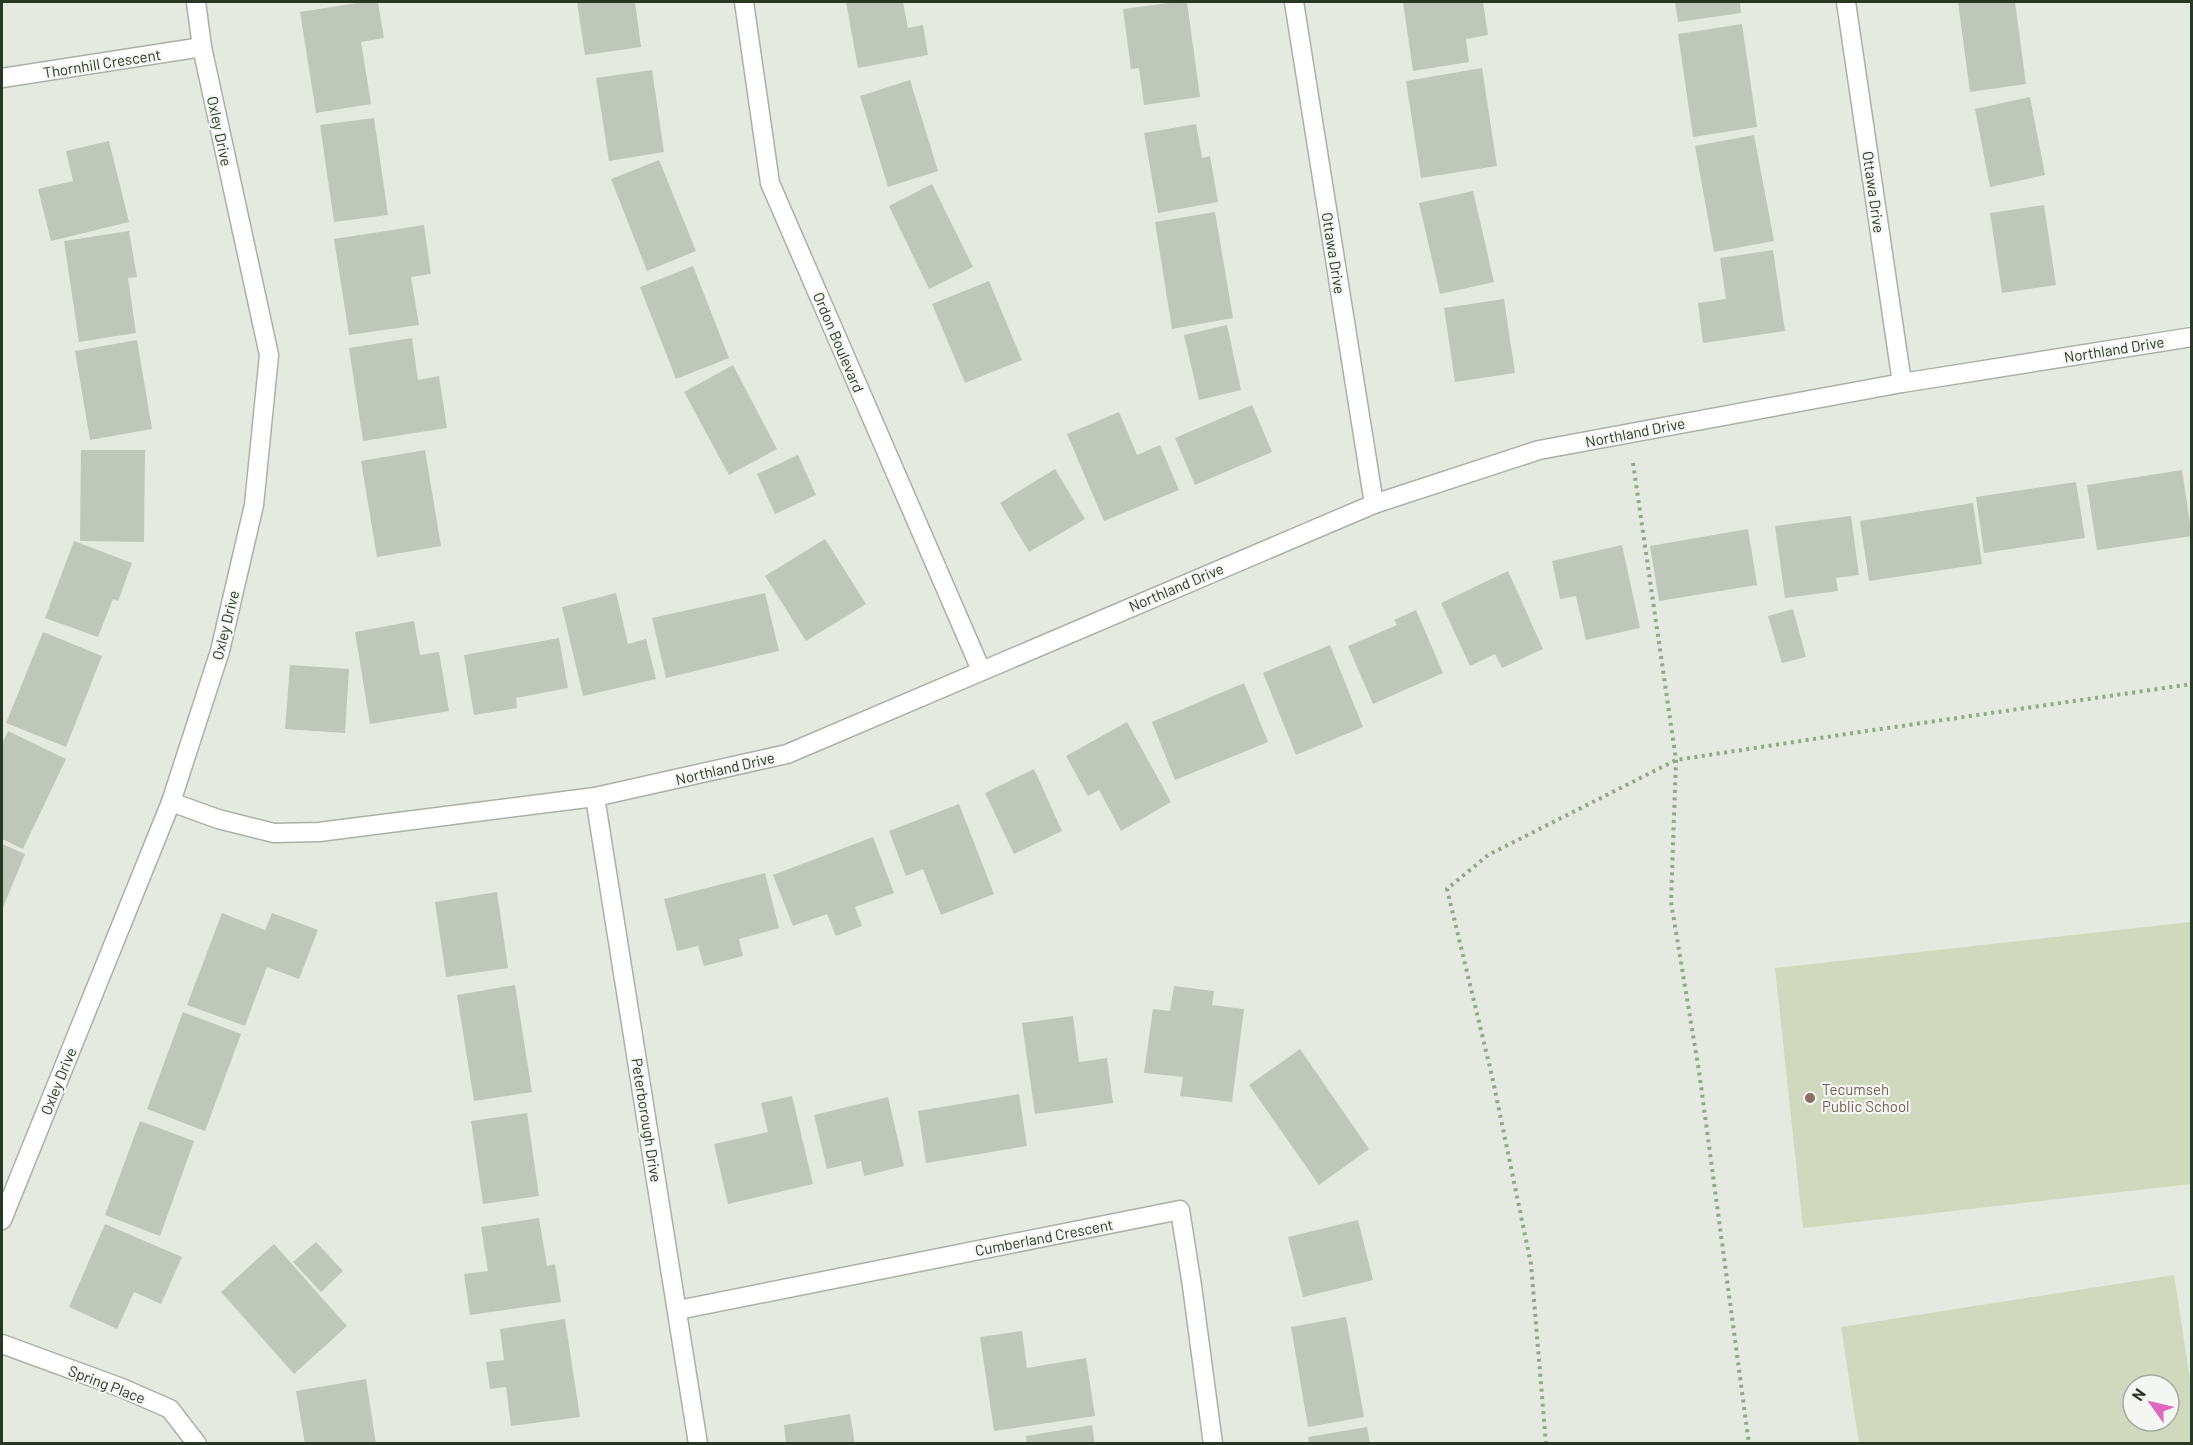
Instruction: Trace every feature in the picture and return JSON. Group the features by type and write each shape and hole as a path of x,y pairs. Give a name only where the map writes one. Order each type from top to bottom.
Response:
{"street":[{"name":"Oxley Drive","path":"2,1220 171,802 219,651 254,505 269,355 202,47 196,2"},
{"name":"Ordon Boulevard","path":"744,2 770,183 981,670"},
{"name":"Ottawa Drive","path":"1294,2 1374,504"},
{"name":"Ottawa Drive","path":"1846,2 1902,383"},
{"name":"Thornhill Crescent","path":"2,78 202,47"},
{"name":"Northland Drive","path":"171,802 218,819 274,833 319,832 595,797 787,754 1374,504 1539,450 1902,383 2192,337"},
{"name":"Peterborough Drive","path":"595,797 698,1443"},
{"name":"Cumberland Crescent","path":"678,1310 1179,1210 1192,1286 1213,1443"},
{"name":"Spring Place","path":"2,1344 170,1408 197,1443"}],"path":[{"path":"1629,433 1677,760 1671,902 1699,1071 1749,1443"},
{"path":"1546,1443 1531,1264 1492,1076 1447,889 1488,855 1677,760 2192,684"}],"green space":[{"path":"2191,922 2191,1184 1803,1228 1775,968"},
{"path":"2174,1275 2191,1386 2191,1443 1859,1443 1841,1327"}],"building":[{"path":"363,2 378,2 384,38 361,42 371,104 316,113 300,12"},
{"path":"577,2 635,2 641,47 585,55"},
{"path":"846,2 903,2 908,28 923,25 928,55 858,68"},
{"path":"1187,2 1200,97 1144,105 1139,68 1131,69 1123,9"},
{"path":"1403,2 1483,2 1488,35 1466,39 1469,62 1413,71"},
{"path":"1675,2 1740,2 1741,13 1678,22"},
{"path":"1958,2 2015,2 2026,84 1970,92"},
{"path":"1742,24 1757,127 1693,137 1678,34"},
{"path":"1482,68 1497,166 1421,178 1406,81"},
{"path":"652,70 664,152 609,161 596,78"},
{"path":"910,80 938,171 888,187 860,96"},
{"path":"2030,97 2045,175 1990,187 1975,109"},
{"path":"374,118 388,215 334,222 320,125"},
{"path":"1196,124 1202,158 1210,156 1218,202 1158,213 1144,133"},
{"path":"1754,135 1774,241 1714,252 1695,146"},
{"path":"109,141 129,222 51,241 38,189 73,181 66,151"},
{"path":"659,160 696,251 647,271 611,179"},
{"path":"932,184 973,267 929,289 889,206"},
{"path":"1473,191 1494,282 1440,294 1419,203"},
{"path":"2044,205 2056,285 2002,293 1990,213"},
{"path":"1215,212 1233,318 1172,329 1155,222"},
{"path":"424,225 431,274 411,277 419,325 349,335 334,239"},
{"path":"129,231 137,277 128,278 136,333 79,342 64,241"},
{"path":"1773,250 1785,331 1703,343 1698,303 1726,299 1720,258"},
{"path":"693,266 729,358 676,379 640,287"},
{"path":"989,281 1022,360 965,383 932,304"},
{"path":"1504,299 1515,373 1455,382 1444,308"},
{"path":"1227,325 1241,390 1199,400 1184,335"},
{"path":"412,338 418,380 439,376 447,428 363,441 349,348"},
{"path":"137,340 152,429 90,440 75,351"},
{"path":"733,365 777,449 729,475 684,392"},
{"path":"1252,405 1272,452 1195,485 1175,438"},
{"path":"1119,412 1137,455 1160,445 1179,490 1104,521 1067,434"},
{"path":"81,450 145,450 144,542 80,541"},
{"path":"425,450 441,546 377,557 361,461"},
{"path":"798,455 816,495 775,514 757,474"},
{"path":"1055,469 1085,519 1029,552 1000,503"},
{"path":"2182,470 2192,536 2097,550 2087,485"},
{"path":"2076,482 2085,538 1984,553 1976,497"},
{"path":"1973,503 1982,564 1869,581 1860,521"},
{"path":"1851,516 1859,575 1836,578 1838,591 1785,598 1775,526"},
{"path":"1748,529 1757,585 1659,601 1650,546"},
{"path":"825,539 866,604 806,641 765,576"},
{"path":"74,541 132,563 118,601 113,599 98,637 45,618"},
{"path":"1622,545 1640,628 1586,640 1576,596 1560,599 1552,561"},
{"path":"1508,571 1543,649 1502,668 1495,654 1470,666 1441,603"},
{"path":"616,593 628,644 646,639 656,679 583,696 562,607"},
{"path":"765,593 779,651 666,678 652,618"},
{"path":"1793,609 1806,657 1782,663 1768,616"},
{"path":"1416,610 1443,673 1373,704 1348,646 1397,625 1394,620"},
{"path":"414,621 420,655 439,652 449,711 370,724 355,632"},
{"path":"43,632 102,656 66,747 6,723"},
{"path":"559,638 568,688 516,698 517,708 474,715 464,655"},
{"path":"1330,645 1363,727 1296,755 1263,673"},
{"path":"290,665 349,669 345,733 285,729"},
{"path":"1244,683 1268,742 1175,780 1152,722"},
{"path":"1127,722 1171,802 1121,831 1099,790 1088,796 1066,756"},
{"path":"8,731 66,759 23,849 2,839 2,744"},
{"path":"1034,769 1062,831 1014,854 985,793"},
{"path":"959,804 994,894 941,915 923,869 906,876 889,831"},
{"path":"873,837 894,893 855,907 862,926 836,936 827,914 793,926 773,875"},
{"path":"2,844 25,854 2,910"},
{"path":"765,873 779,928 739,939 743,956 704,966 698,946 677,951 664,899"},
{"path":"497,892 508,968 446,977 435,902"},
{"path":"222,913 265,930 272,913 318,930 299,979 267,967 245,1026 187,1005"},
{"path":"515,985 532,1092 474,1101 457,995"},
{"path":"1174,986 1214,991 1212,1005 1244,1009 1232,1102 1180,1096 1183,1077 1144,1073 1153,1009 1170,1011"},
{"path":"183,1012 241,1034 205,1131 147,1109"},
{"path":"1073,1016 1079,1062 1107,1058 1113,1103 1035,1114 1022,1023"},
{"path":"1300,1049 1369,1149 1319,1185 1249,1085"},
{"path":"1019,1094 1027,1146 926,1163 918,1111"},
{"path":"792,1096 813,1184 728,1204 714,1144 768,1132 761,1103"},
{"path":"888,1097 904,1166 864,1176 861,1161 827,1169 814,1115"},
{"path":"527,1113 539,1196 483,1204 471,1121"},
{"path":"140,1121 194,1141 160,1236 105,1215"},
{"path":"539,1218 547,1266 555,1264 561,1302 470,1315 464,1274 488,1271 481,1227"},
{"path":"1358,1220 1373,1280 1303,1297 1288,1237"},
{"path":"105,1224 182,1257 161,1304 134,1292 117,1329 69,1307"},
{"path":"316,1242 343,1271 321,1292 293,1262"},
{"path":"274,1244 347,1326 294,1374 221,1292"},
{"path":"1346,1317 1364,1417 1308,1427 1291,1327"},
{"path":"565,1319 580,1417 511,1426 506,1387 490,1389 486,1362 504,1360 500,1329"},
{"path":"1022,1331 1027,1368 1086,1358 1095,1416 994,1431 980,1337"},
{"path":"366,1379 376,1444 305,1444 296,1391"},
{"path":"850,1414 855,1444 786,1444 784,1425"},
{"path":"1092,1425 1095,1444 1027,1444 1026,1436"},
{"path":"1367,1427 1370,1444 1309,1444 1308,1437"}],"place":[{"name":"Tecumseh Public School","path":"1810,1098"}]}
